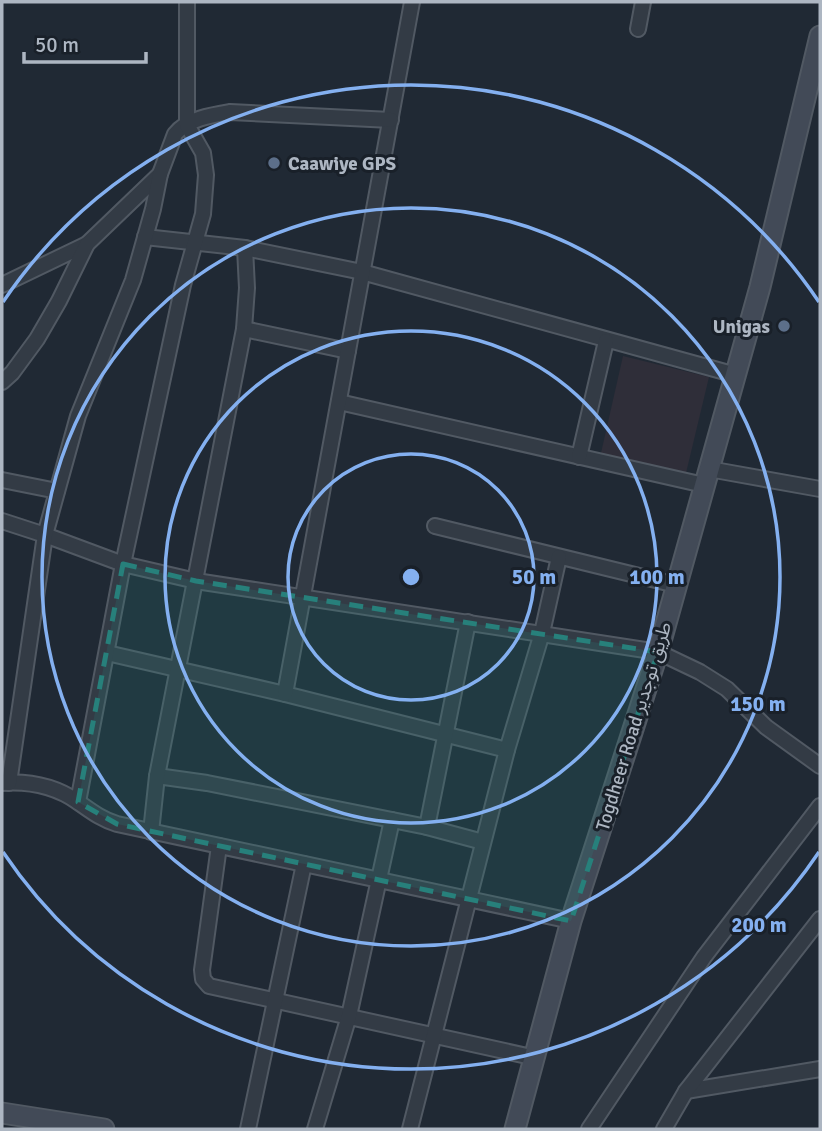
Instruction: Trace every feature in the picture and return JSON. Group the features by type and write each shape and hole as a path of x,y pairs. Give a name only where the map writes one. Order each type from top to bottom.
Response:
{"street":[{"path":"78,802 123,565 180,298 203,214 206,175 203,153 187,125 187,2"},
{"path":"285,694 412,2"},
{"path":"638,29 643,2"},
{"name":"Togdheer Road طريق توجدير","path":"515,1129 572,921 658,652 736,375 815,82 820,36"},
{"path":"391,120 230,112 210,115 187,125 175,134 160,174 145,237 121,313 78,416 45,535 5,783 31,783 59,791 105,820 151,832 572,921"},
{"path":"2,285 86,244 160,174"},
{"path":"145,237 245,248 362,272 736,375"},
{"path":"2,382 37,339 59,301 86,244"},
{"path":"151,832 157,776 244,329 247,288 245,248"},
{"path":"244,329 348,351"},
{"path":"579,457 606,341"},
{"path":"339,402 579,457 707,477 820,489"},
{"path":"2,480 57,491"},
{"path":"2,521 123,565 196,581 542,632 658,652 700,672 727,689 766,727 820,766"},
{"path":"435,526 676,585"},
{"path":"411,1129 507,750 542,632 559,557"},
{"path":"427,827 468,622"},
{"path":"107,653 285,694 507,750"},
{"path":"157,776 207,783 427,827 483,842"},
{"path":"589,1129 705,957 820,806"},
{"path":"315,1129 349,1016 392,820"},
{"path":"219,846 203,979 209,986 536,1058"},
{"path":"248,1129 304,864"},
{"path":"664,1129 686,1091 820,919"},
{"path":"686,1091 820,1069"},
{"path":"2,1113 104,1129"}],"highlighted area":[{"path":"123,564 196,581 658,652 571,921 117,824 78,802"}],"shaded area":[{"path":"623,356 709,377 686,473 601,453"}],"place":[{"name":"Caawiye GPS","path":"274,163"},
{"name":"Unigas","path":"784,326"}]}
